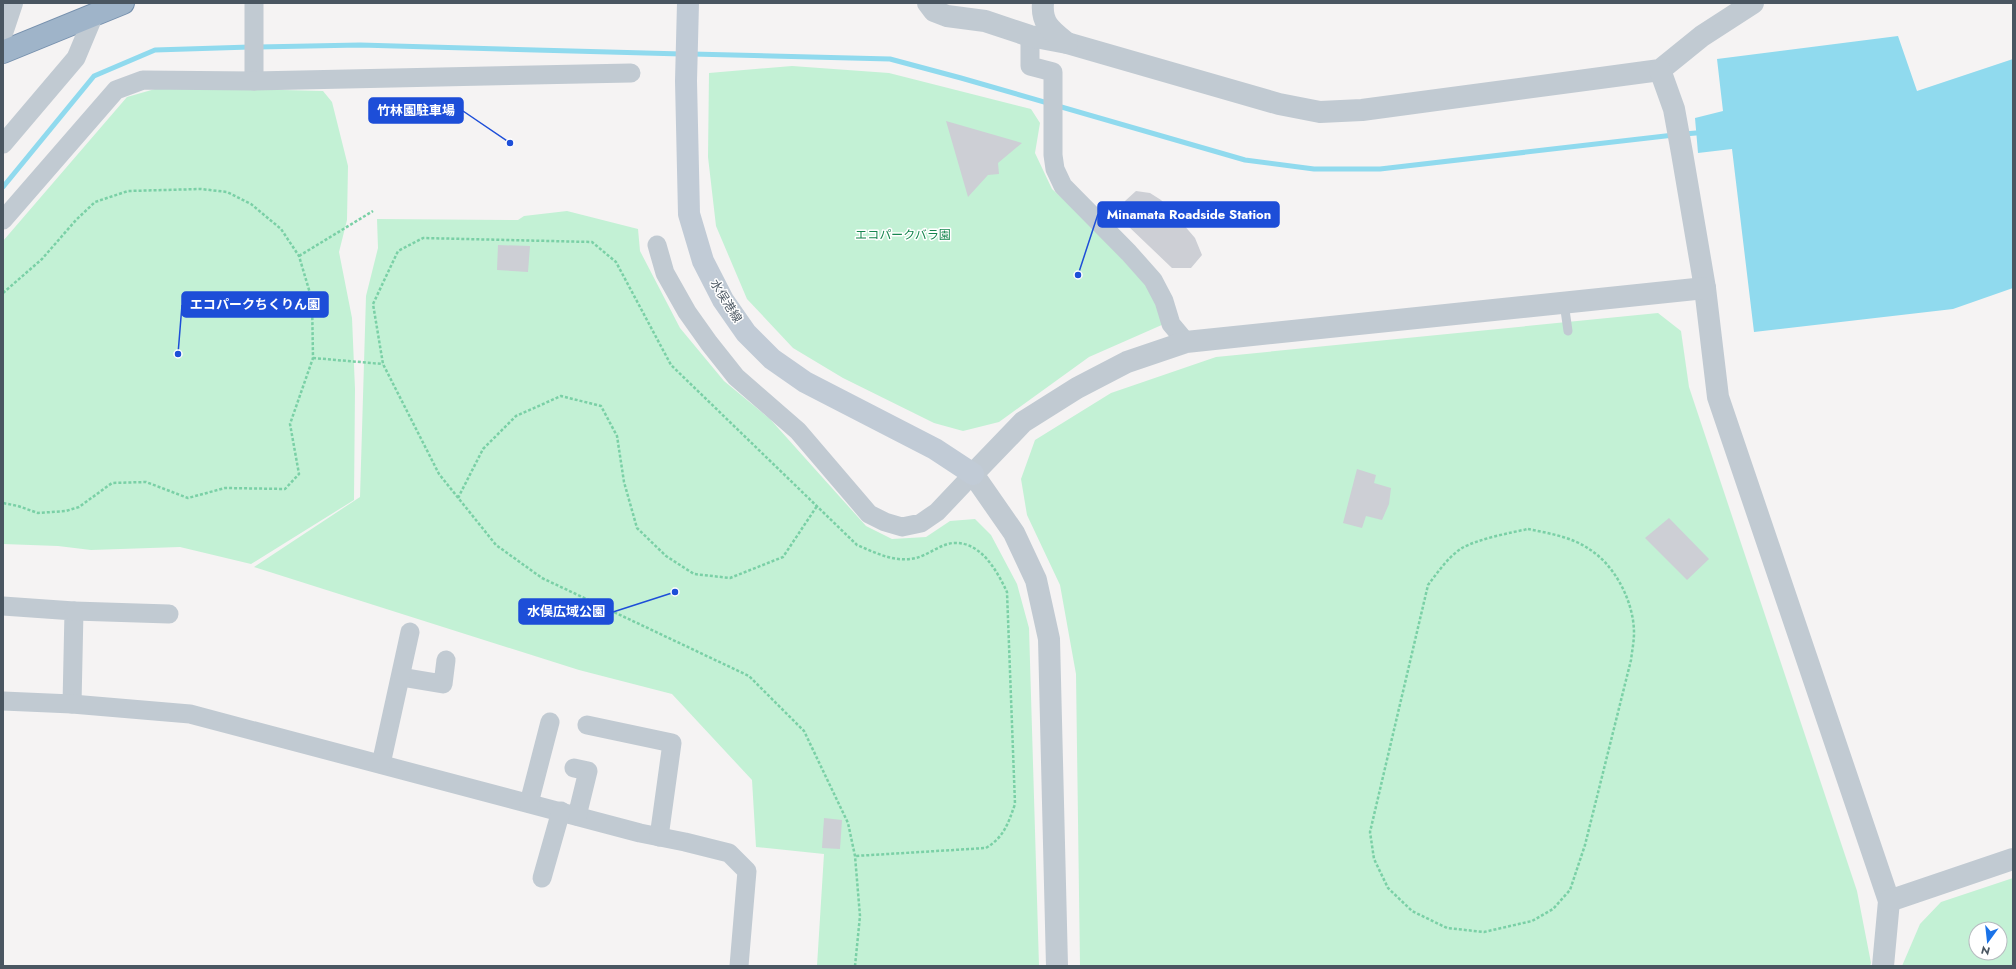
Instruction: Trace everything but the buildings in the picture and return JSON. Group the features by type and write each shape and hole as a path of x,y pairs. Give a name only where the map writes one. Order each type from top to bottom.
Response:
{"highway":[{"path":"3,52 124,3"}],"main road":[{"name":"水俣港線","path":"688,12 686,81 689,214 703,261 722,300 746,333 772,359 805,382 935,449 973,474"}],"street":[{"path":"3,30 12,3"},
{"path":"254,3 254,81"},
{"path":"928,3 934,11 948,16 985,21 1030,36 1067,43 1279,104 1320,112 1362,110 1660,70 1702,36 1753,3"},
{"path":"1043,3 1042,14 1050,29 1067,43"},
{"path":"3,144 76,58 94,15"},
{"path":"1030,36 1030,66 1053,72 1052,129 1054,169 1063,186 1129,253 1153,280 1164,301 1171,324 1186,342"},
{"path":"1660,70 1674,109 1682,153 1705,288 1718,397 1889,901 1885,962 1883,966"},
{"path":"3,220 116,90 143,80 254,81 631,73"},
{"path":"657,245 665,273 687,312 736,377 798,431 869,514 885,522 902,527 921,523 937,512 1023,422 1077,388 1127,362 1186,342 1705,288"},
{"path":"973,474 1014,534 1036,580 1049,639 1057,966"},
{"path":"3,606 74,611 169,614"},
{"path":"72,704 74,611"},
{"path":"381,764 410,632"},
{"path":"401,676 441,691 446,660"},
{"path":"3,701 72,704 190,714 569,814 729,853 747,871 739,966"},
{"path":"529,803 550,722"},
{"path":"587,725 672,743 659,837"},
{"path":"542,878 588,770"},
{"path":"1889,901 2013,858"}],"lane":[{"path":"1564,302 1568,331"}],"path":[{"path":"3,292 42,259 76,220 95,202 128,191 201,189 227,192 251,204 281,229 299,256 312,300 313,358 290,424 298,474 285,489 225,488 188,498 146,482 139,482 112,484 79,507 66,511 38,513 18,506 3,503"},
{"path":"299,256 373,211"},
{"path":"855,856 986,848 998,840 1008,824 1015,804 1007,592 995,567 973,547 953,543 916,558 888,558 857,545 671,365 616,262 592,242 423,238 398,251 373,304 383,364 439,474 496,545 542,578 749,676 804,731 848,822 855,856 860,916 855,966"},
{"path":"313,358 383,364"},
{"path":"458,498 483,449 516,416 561,396 602,406 616,436 624,482 637,528 666,556 694,574 730,578 783,556 816,506"},
{"path":"1528,529 1556,535 1589,548 1616,574 1631,609 1634,633 1631,660 1585,845 1570,890 1553,909 1532,921 1484,932 1447,928 1412,910 1388,888 1374,859 1370,832 1428,585 1442,565 1462,548 1498,536 1528,529"}],"green space":[{"name":"エコパークバラ園","path":"792,66 889,73 1031,109 1040,123 1035,153 1052,189 1086,220 1150,289 1164,324 1089,357 999,422 963,431 934,423 843,378 793,348 747,299 716,226 708,157 709,73"},
{"path":"162,87 323,91 332,102 348,166 347,220 339,252 352,318 355,389 354,500 251,564 180,547 91,550 58,546 3,544 3,241 127,97"},
{"path":"567,211 638,229 640,251 680,328 724,381 770,419 866,526 892,539 926,537 950,521 975,519 991,535 1017,584 1029,628 1039,966 817,966 824,854 756,847 752,780 672,694 579,670 254,567 360,497 366,296 378,248 377,219 518,220 524,216"},
{"path":"1658,313 1681,331 1689,387 1857,891 1871,963 1870,966 1080,966 1076,674 1060,585 1027,515 1021,479 1035,440 1111,393 1216,357"},
{"path":"2013,878 2013,966 1902,966 1920,924 1941,902"}],"water":[{"path":"1898,36 1917,91 2013,59 2013,288 1953,309 1754,332 1732,149 1698,153 1695,118 1723,111 1717,59"}],"waterway":[{"path":"258,47 360,45 682,54"},
{"path":"3,187 94,76 155,50 250,47"},
{"path":"692,54 890,59 1245,160 1314,169 1380,169 1674,135"},
{"path":"1684,134 1696,133"}],"place":[{"name":"竹林園駐車場","path":"510,143"},
{"name":"Minamata Roadside Station","path":"1078,275"},
{"name":"エコパークちくりん園","path":"178,354"},
{"name":"水俣広域公園","path":"675,592"}]}
